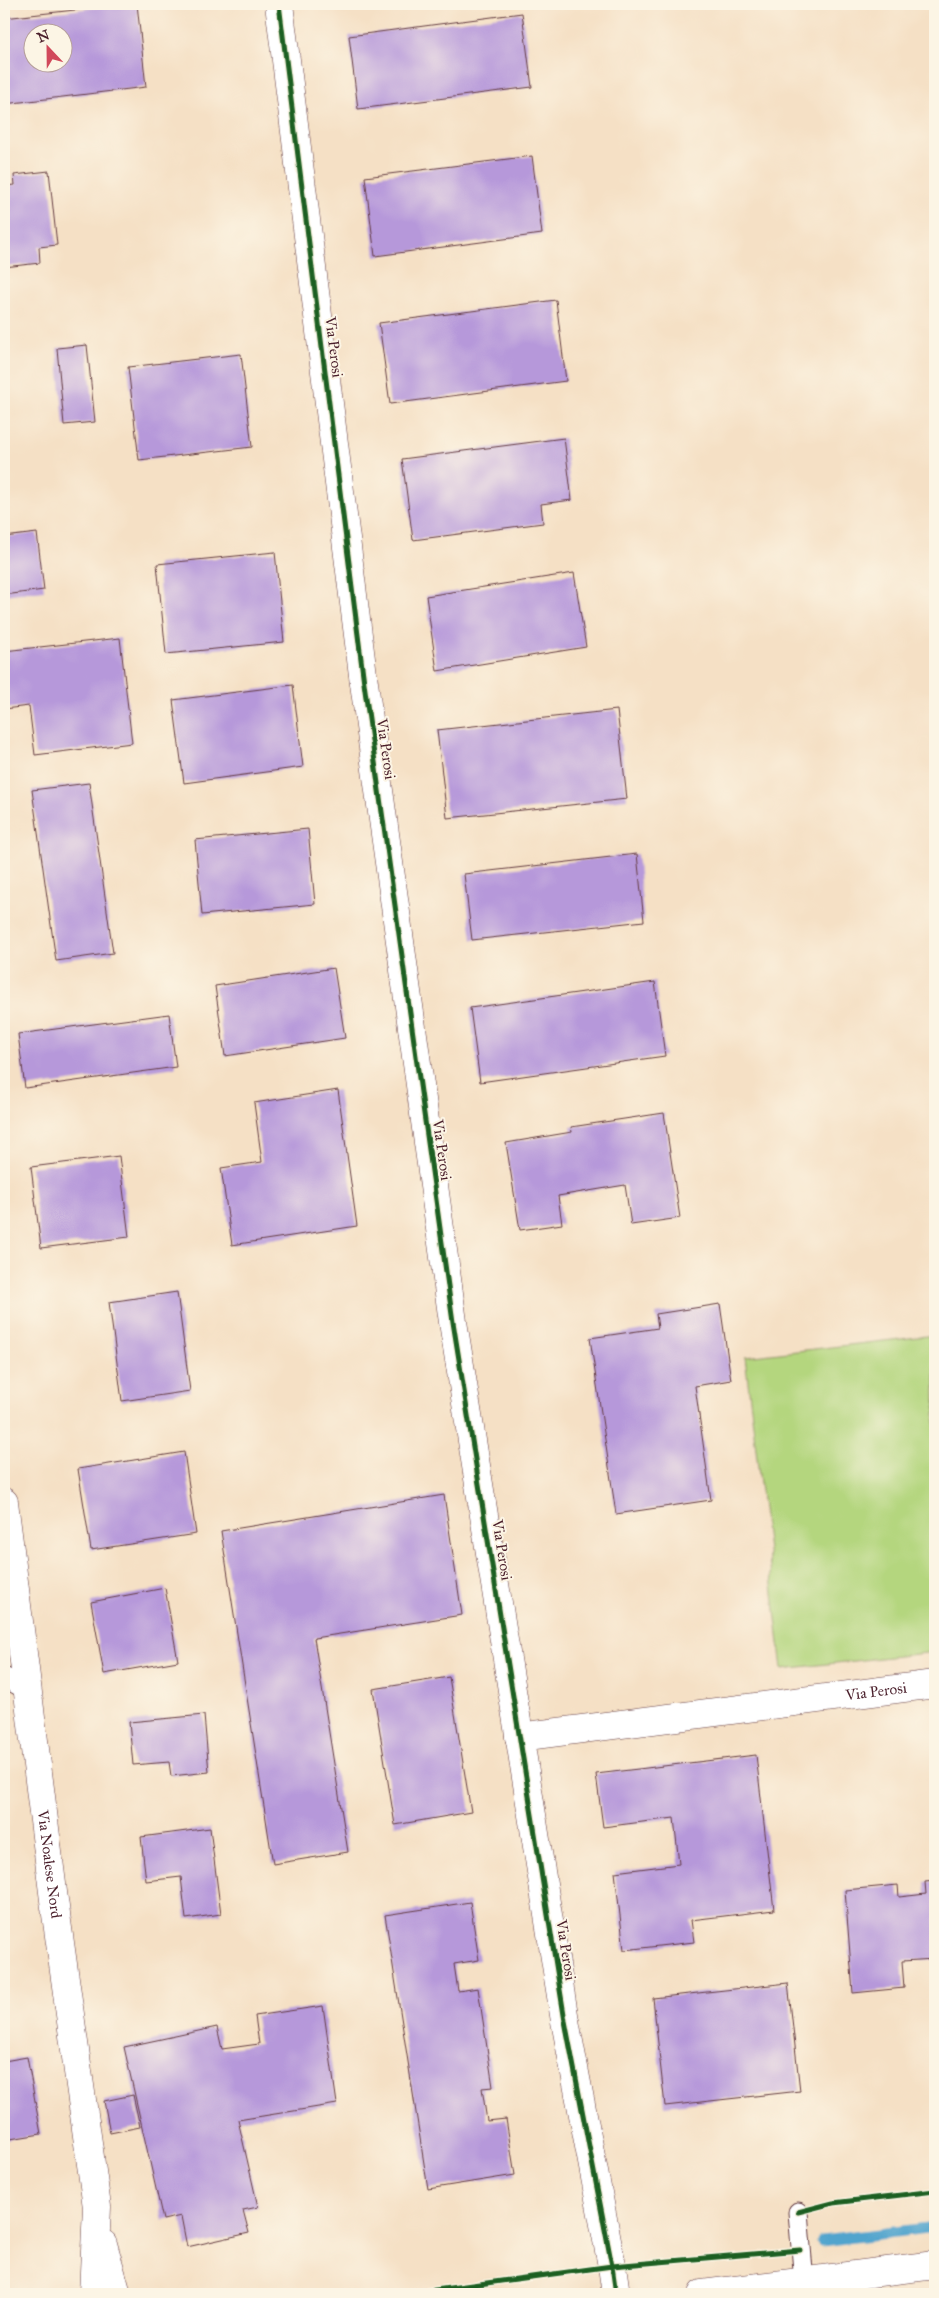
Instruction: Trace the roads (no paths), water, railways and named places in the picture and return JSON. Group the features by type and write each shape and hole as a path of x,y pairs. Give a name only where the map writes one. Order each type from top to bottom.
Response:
{"street":[{"name":"Via Perosi","path":"279,4 364,683 453,1322 565,2021 616,2294"},
{"name":"Via Noalese Nord","path":"4,1502 54,1900 97,2207 98,2226 93,2294"},
{"name":"Via Perosi","path":"519,1737 935,1684"},
{"name":"Via Noalese Nord","path":"98,2226 117,2294"},
{"path":"702,2294 935,2266"}],"lane":[{"path":"4,1677 28,1691"},
{"path":"798,2212 804,2282"}],"waterway":[{"path":"822,2241 935,2227"}]}
